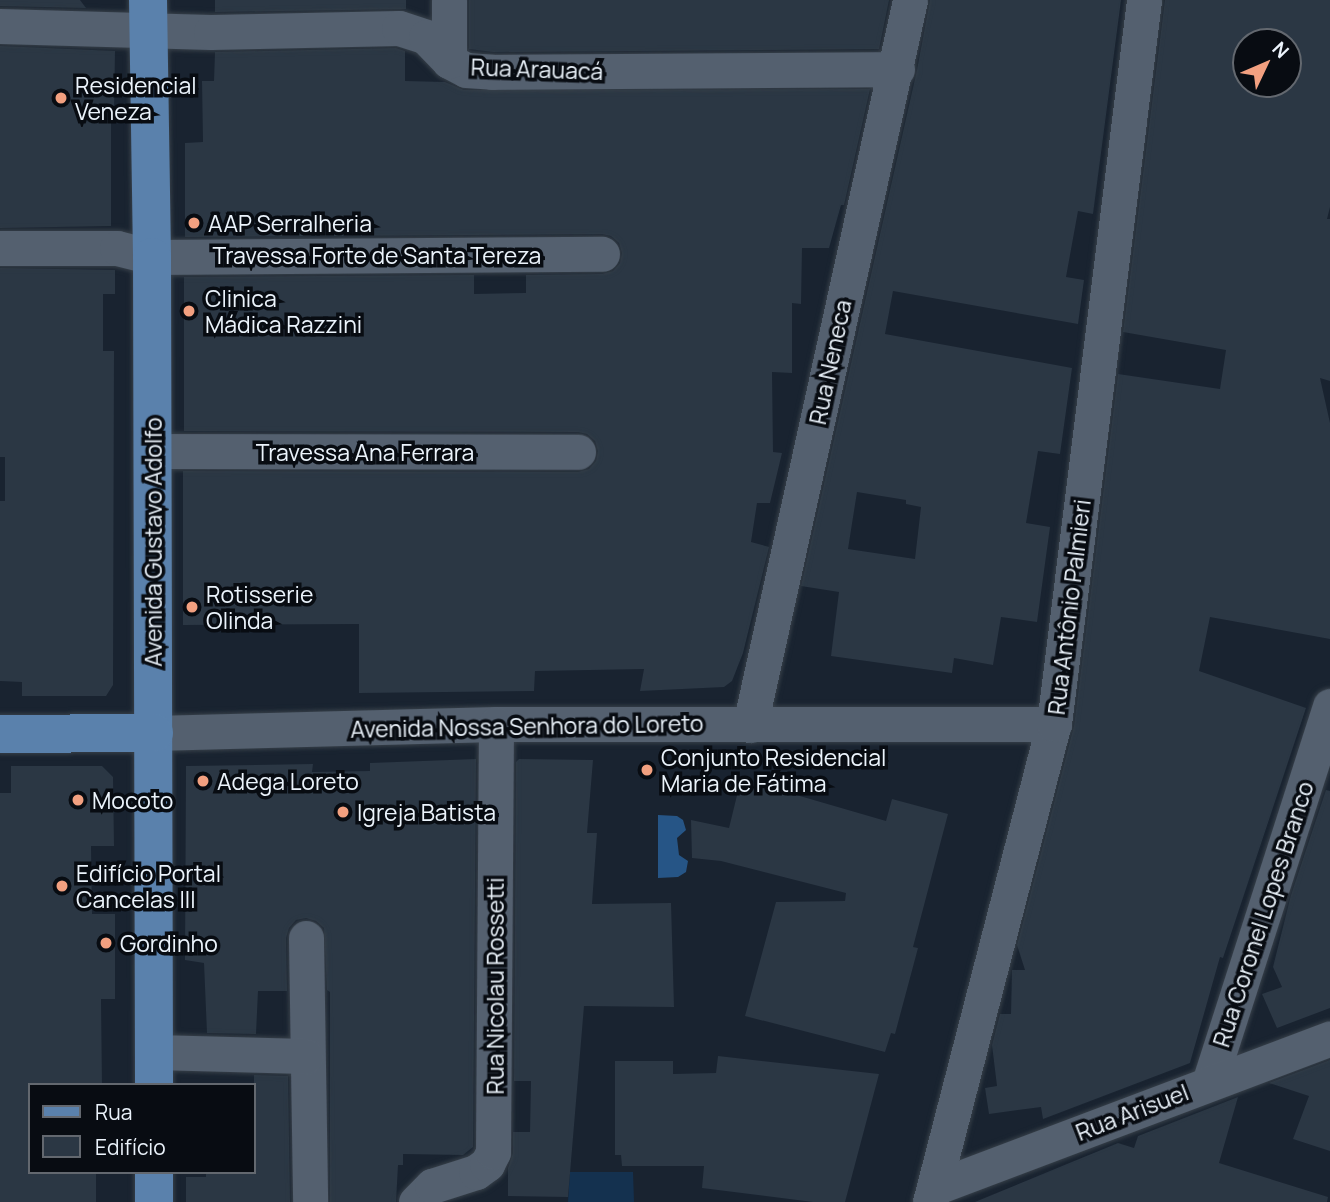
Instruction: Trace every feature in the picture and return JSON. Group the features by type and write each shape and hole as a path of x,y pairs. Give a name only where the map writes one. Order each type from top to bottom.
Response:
{"main road":[{"name":"Avenida Gustavo Adolfo","path":"148,14 152,257 154,1068"},
{"name":"Avenida Nossa Senhora do Loreto","path":"0,734 154,733"},
{"path":"154,1174 154,1202"}],"street":[{"path":"449,0 449,61"},
{"name":"Rua Neneca","path":"750,724 897,69 909,0"},
{"name":"Rua Antônio Palmieri","path":"932,1195 1054,724 1144,0"},
{"name":"Rua Arauacá","path":"0,26 148,14 211,32 399,28 426,37 449,61 466,70 492,72 897,69"},
{"name":"Travessa Forte de Santa Tereza","path":"0,248 117,248 152,257 602,254"},
{"name":"Travessa Ana Ferrara","path":"152,451 579,452"},
{"name":"Rua Coronel Lopes Branco","path":"1209,1083 1330,706"},
{"name":"Avenida Nossa Senhora do Loreto","path":"154,733 496,724 1054,724"},
{"name":"Rua Nicolau Rossetti","path":"416,1202 432,1186 476,1172 487,1164 494,1152 496,724"},
{"path":"306,937 310,1202"},
{"name":"Rua Arisuel","path":"932,1195 1209,1083 1330,1038"},
{"path":"154,1068 306,1056"}],"shaded area":[{"path":"658,815 677,816 683,820 686,830 677,838 679,855 688,861 686,872 678,877 658,878"},
{"path":"570,1172 633,1172 634,1202 568,1202"}],"building":[{"path":"0,0 80,0 86,8 0,6"},
{"path":"215,0 406,0 406,9 215,12"},
{"path":"469,0 889,0 879,49 493,52 469,49"},
{"path":"930,0 1121,0 1093,214 1078,211 1066,277 1084,280 1078,324 893,291 885,334 1072,368 1060,454 1038,451 1026,523 1050,527 1037,622 1001,617 993,665 954,658 952,673 831,656 839,592 801,586 917,70","holes":["857,492 906,500 906,504 921,507 915,559 848,549"]},
{"path":"1165,0 1330,0 1330,207 1327,219 1330,219 1330,381 1320,378 1330,423 1330,639 1210,617 1199,671 1306,708 1223,958 1220,957 1190,1063 1043,1119 1041,1107 989,1114 985,1088 997,1086 992,1045 1000,1014 1011,1014 1012,970 1025,970 1017,945 1074,726 1118,374 1220,389 1226,350 1123,332"},
{"path":"0,46 115,51 114,115 111,115 111,226 0,228"},
{"path":"396,48 405,51 405,81 445,82 464,90 870,89 844,205 841,205 829,248 802,248 801,304 792,303 792,373 772,372 773,452 782,453 770,503 757,503 751,542 769,547 743,653 732,681 724,687 640,691 644,669 535,671 534,691 359,693 359,624 183,625 183,471 578,472 589,469 596,461 598,451 595,441 587,434 578,432 184,431 184,277 474,275 474,294 526,293 526,275 602,274 613,271 620,263 622,253 619,243 611,236 602,234 185,237 185,143 203,142 202,81 214,81 215,52"},
{"path":"0,268 115,270 115,294 103,294 103,351 114,351 113,685 106,696 22,696 22,682 0,681 0,501 5,501 5,457 0,457"},
{"path":"476,759 473,1147 463,1155 403,1154 403,1165 398,1165 396,1202 330,1202 330,992 327,990 324,928 316,921 306,918 296,920 289,928 286,938 287,991 258,991 256,1034 207,1033 204,963 185,960 186,766 313,764 312,772 370,771 370,763"},
{"path":"519,759 593,760 587,833 597,833 592,904 671,903 674,1007 584,1006 568,1197 508,1196 508,1168 513,1153 513,1132 530,1132 531,1081 514,1081 516,762"},
{"path":"11,766 102,766 113,777 114,846 91,846 92,914 115,914 115,999 101,999 102,1083 28,1083 28,1174 96,1174 96,1202 0,1202 0,793 11,793"},
{"path":"741,779 886,821 892,799 948,814 913,947 918,948 895,1034 891,1033 885,1052 745,1016 776,902 845,901 846,893 721,861 692,858 691,820 729,828"},
{"path":"1326,790 1330,791 1330,1008 1277,1028 1262,994 1282,987 1273,967 1291,895"},
{"path":"718,1056 879,1074 845,1202 813,1202 702,1188 704,1166 622,1166 621,1155 615,1155 615,1061 673,1061 673,1074 716,1073"},
{"path":"1330,1060 1330,1151 1293,1139 1309,1096 1269,1083"},
{"path":"254,1075 288,1076 290,1202 186,1202 186,1177 206,1177 206,1174 256,1174"},
{"path":"1238,1097 1219,1163 1328,1197 1327,1202 975,1202 1118,1143 1134,1148 1138,1136"}],"place":[{"name":"Residencial Veneza","path":"61,98"},
{"name":"AAP Serralheria","path":"194,223"},
{"name":"Clinica Mádica Razzini","path":"189,311"},
{"name":"Rotisserie Olinda","path":"192,607"},
{"name":"Conjunto Residencial Maria de Fátima","path":"647,770"},
{"name":"Adega Loreto","path":"203,781"},
{"name":"Mocoto","path":"78,800"},
{"name":"Igreja Batista","path":"343,812"},
{"name":"Edifício Portal Cancelas III","path":"62,886"},
{"name":"Gordinho","path":"106,943"}]}
